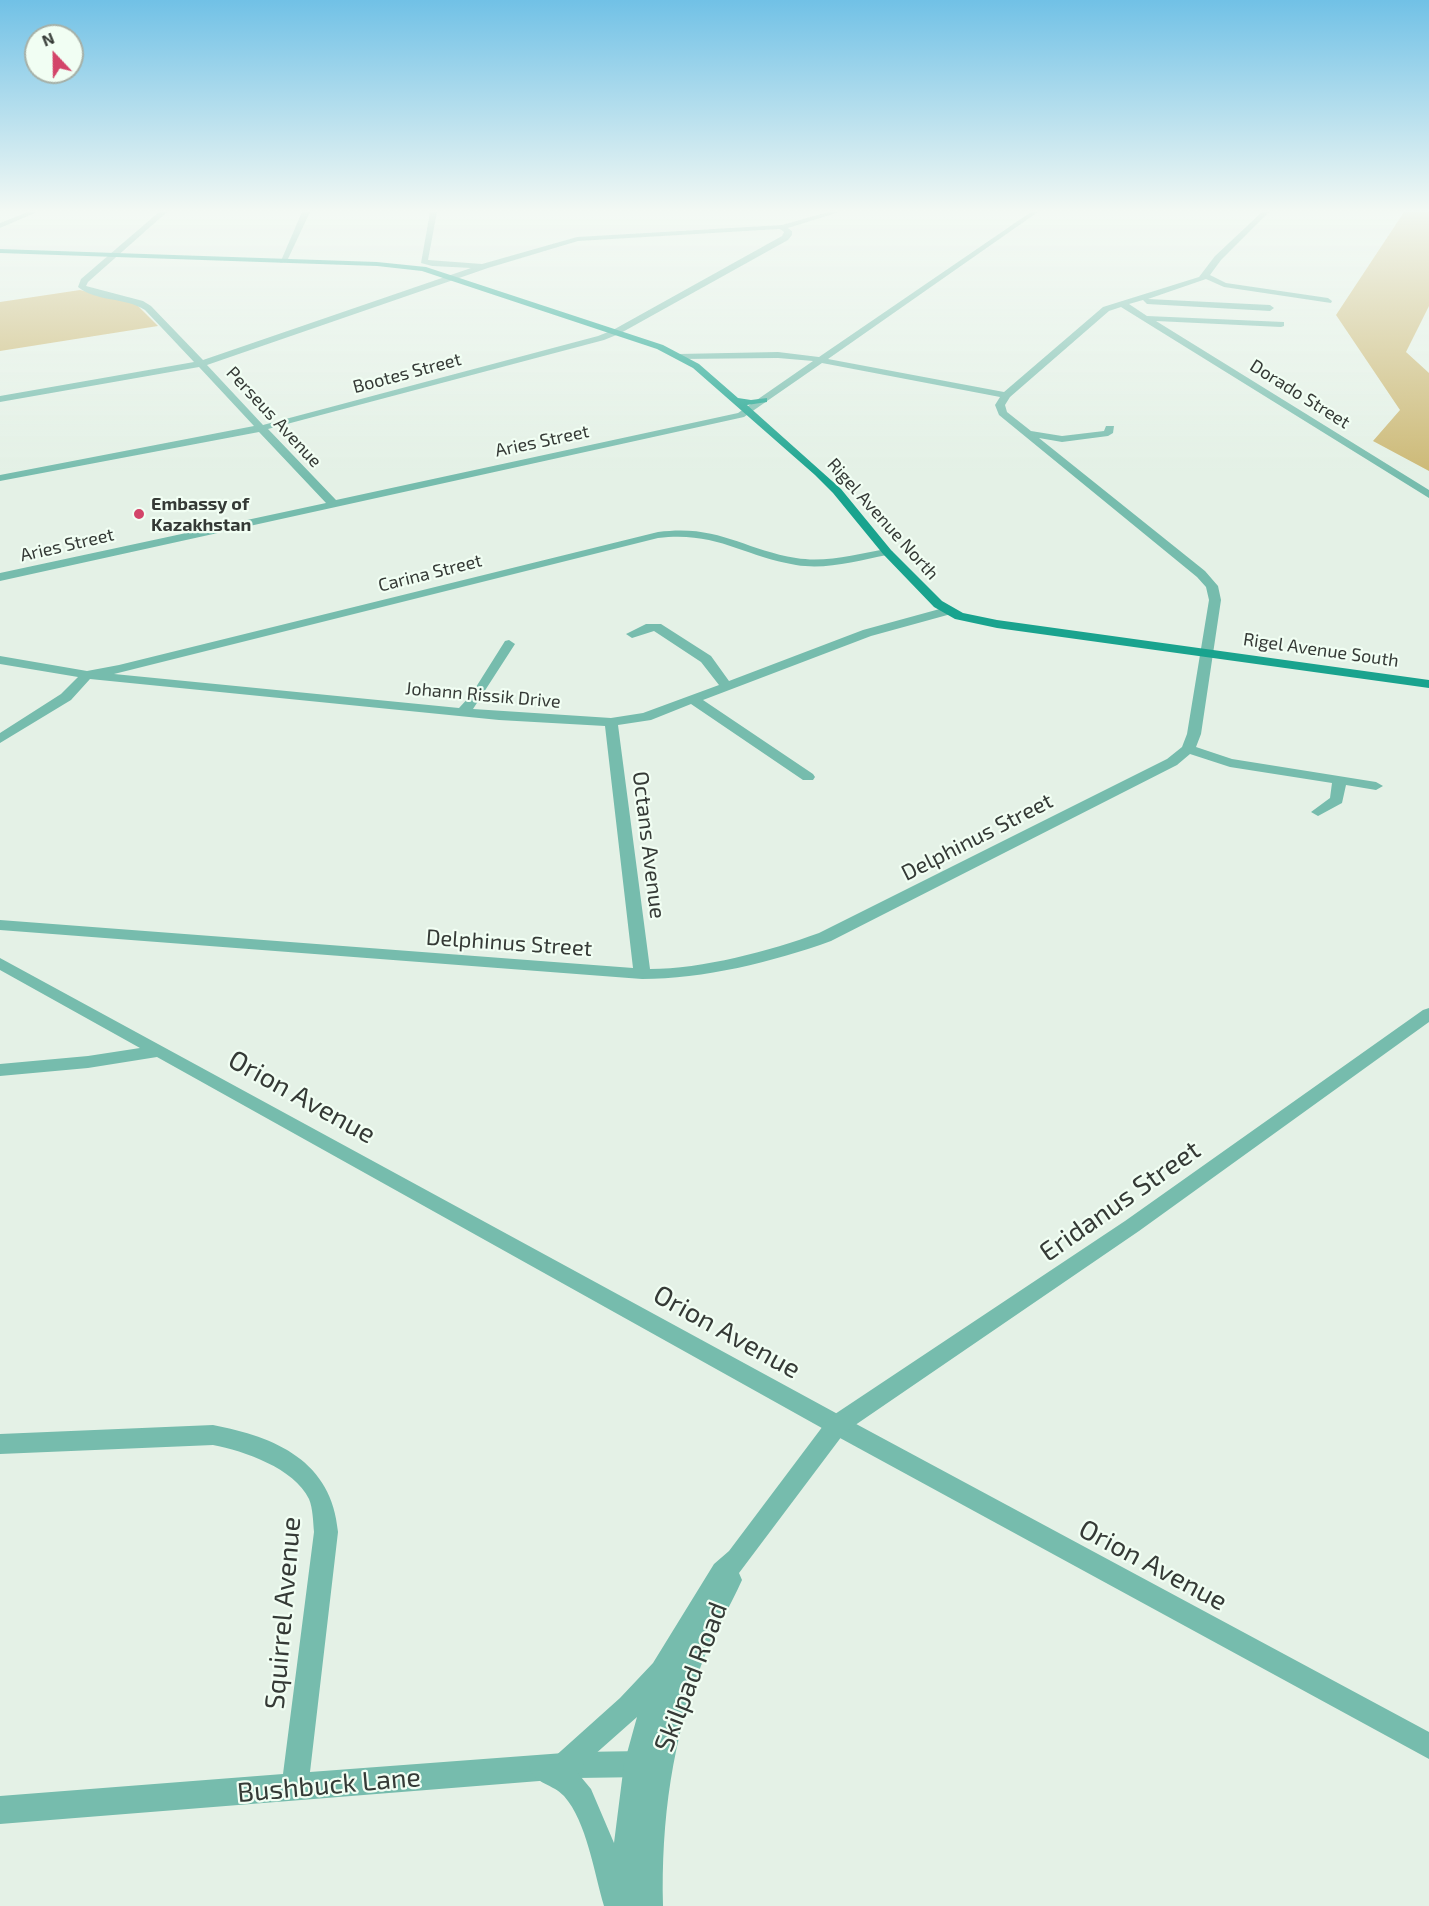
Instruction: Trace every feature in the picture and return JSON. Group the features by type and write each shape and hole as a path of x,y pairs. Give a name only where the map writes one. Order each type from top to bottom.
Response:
{"main road":[{"name":"Rigel Avenue North","path":"523,301 681,356 696,366 837,491 887,552 947,611 997,624 1208,652"},
{"path":"734,400 751,404 764,400"},
{"name":"Rigel Avenue South","path":"1208,652 1429,684"}],"street":[{"name":"Perseus Avenue","path":"129,301 144,305 332,503"},
{"path":"0,399 201,364 387,301"},
{"name":"Bootes Street","path":"0,478 262,428 576,346 616,332 672,301"},
{"name":"Aries Street","path":"0,577 720,420 747,412 906,301"},
{"path":"1270,308 1128,301 1100,313 1006,396 1000,405 1002,413 1207,580 1215,594 1194,734 1188,749 1230,764 1376,786"},
{"name":"Dorado Street","path":"1128,301 1144,317 1429,495"},
{"path":"1144,317 1281,324"},
{"path":"681,356 778,355 820,360 1006,396"},
{"path":"1030,434 1053,439 1069,439 1108,433 1110,428"},
{"name":"Carina Street","path":"87,675 671,533 698,531 784,558 808,563 887,552"},
{"name":"Johann Rissik Drive","path":"0,660 87,675 463,712 611,722 646,717 867,633 947,611"},
{"path":"632,634 650,627 657,627 706,659 727,687"},
{"path":"463,712 476,697 508,644"},
{"path":"0,739 66,697 87,675"},
{"path":"694,700 808,777"},
{"name":"Octans Avenue","path":"611,722 642,974"},
{"name":"Delphinus Street","path":"0,925 642,974 674,974 792,949 819,940 1158,770 1188,749"},
{"path":"1318,812 1337,800 1340,780"},
{"name":"Orion Avenue","path":"0,963 837,1425 1429,1746"},
{"name":"Eridanus Street","path":"837,1425 1132,1226 1429,1014"},
{"path":"0,1070 88,1062 160,1052"},
{"name":"Skilpad Road","path":"626,1906 627,1846 647,1764 664,1666 723,1572 737,1559 837,1425"},
{"name":"Squirrel Avenue","path":"0,1444 213,1435 244,1440 260,1447 309,1479 319,1494 325,1513 326,1532 295,1788"},
{"name":"Skilpad Road","path":"649,1906 647,1764 669,1721 702,1633 732,1576 737,1559"},
{"path":"618,1906 591,1819 583,1802 573,1787 552,1767 629,1707 664,1666"},
{"name":"Bushbuck Lane","path":"0,1810 552,1767 647,1764"}],"shaded area":[{"path":"126,301 135,303 158,326 0,351 0,302"},
{"path":"1345,301 1429,301 1429,306 1406,352 1429,373 1429,471 1373,441 1400,410 1336,315"}],"place":[{"name":"Embassy of Kazakhstan","path":"139,514"}]}
